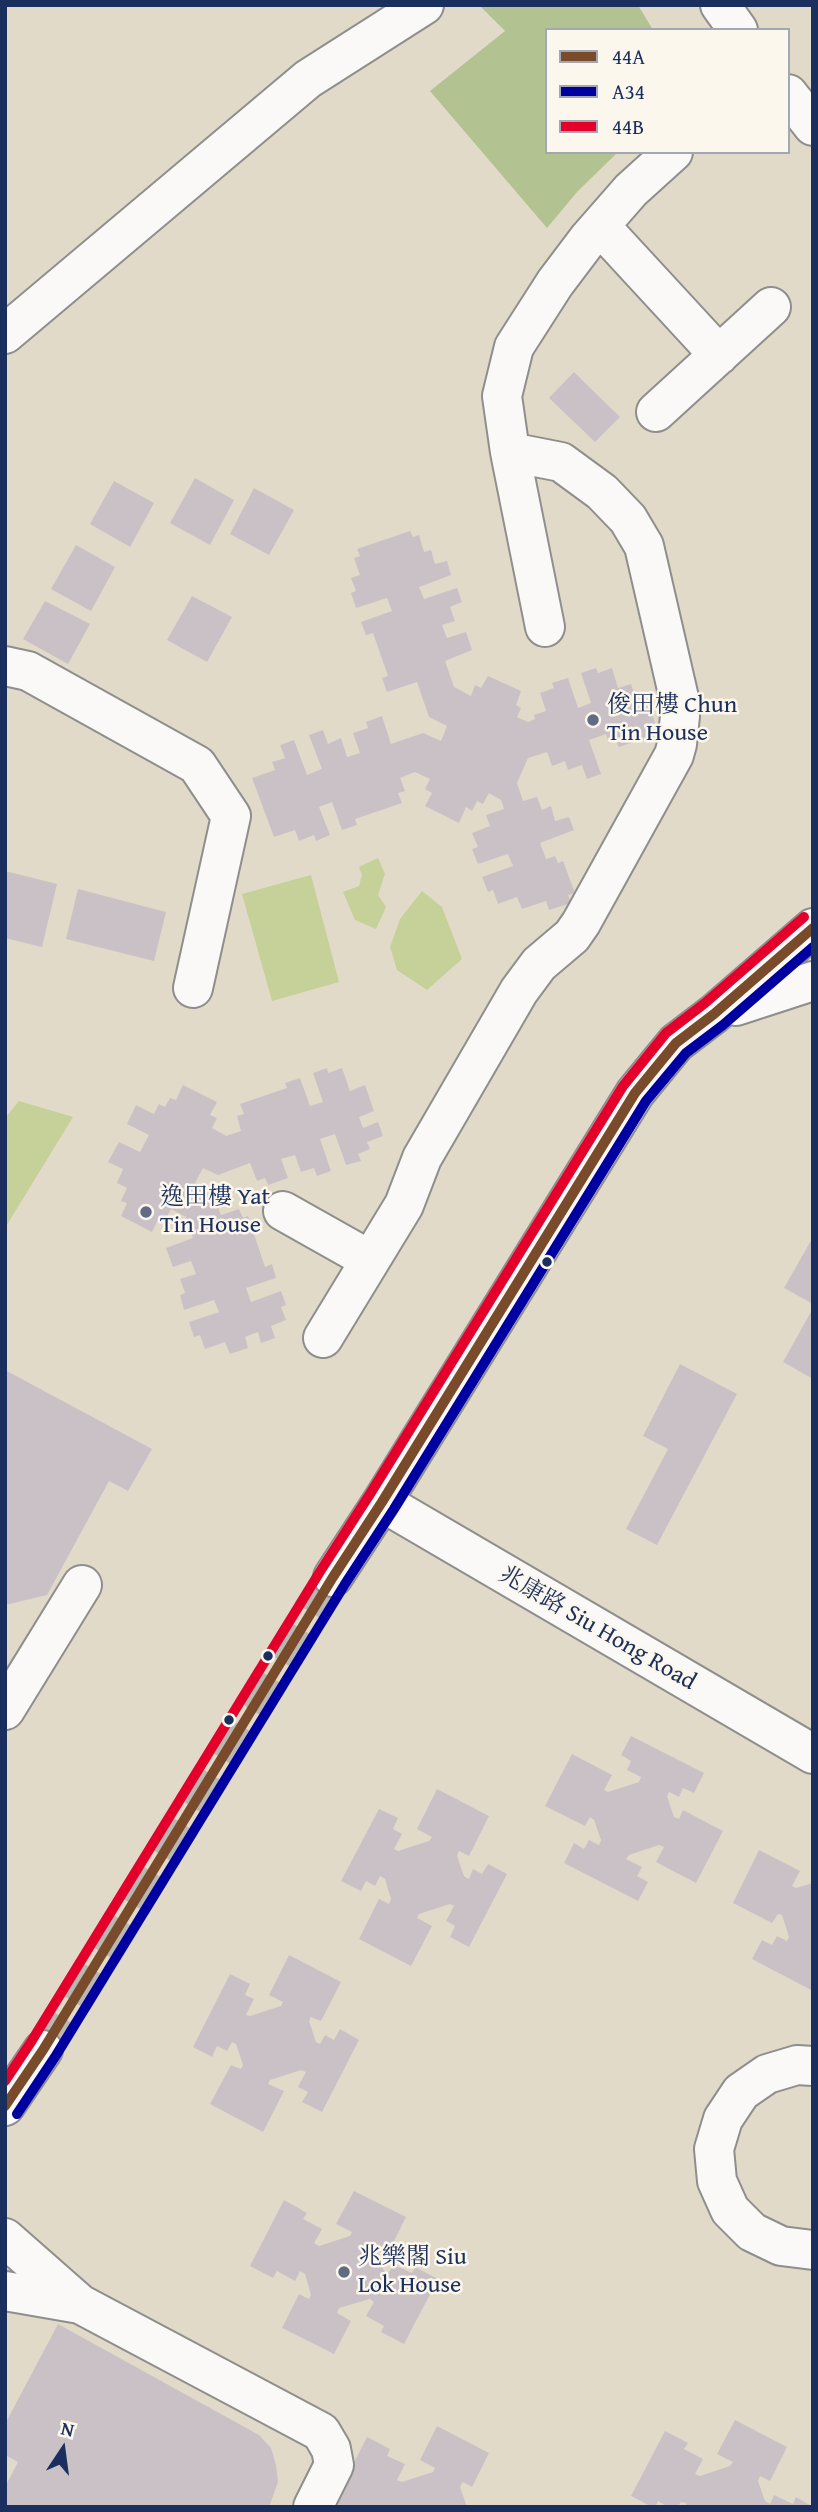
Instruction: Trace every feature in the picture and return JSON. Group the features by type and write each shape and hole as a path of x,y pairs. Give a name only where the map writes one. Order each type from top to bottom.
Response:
{"street":[{"path":"5,334 308,79 424,5"},
{"path":"720,5 737,28"},
{"path":"790,97 813,126"},
{"path":"545,627 510,452 502,396 514,347 555,283 600,226 631,190 671,154"},
{"path":"600,226 719,355"},
{"path":"656,412 772,307"},
{"path":"323,1338 404,1205 422,1158 519,991 539,964 572,936 581,923 674,755 680,731 678,698 652,572 637,532 602,492 561,462 510,452"},
{"path":"5,666 28,671 197,765 231,816 194,988"},
{"path":"333,1577 635,1093 676,1043 714,1014 813,928"},
{"path":"714,1014 813,981"},
{"path":"283,1211 370,1260"},
{"name":"兆康路 Siu Hong Road","path":"382,1502 813,1754"},
{"path":"5,1710 18,1661 82,1585"},
{"path":"5,2106 43,2050"},
{"path":"813,2066 797,2065 767,2074 741,2092 723,2119 715,2149 717,2181 730,2210 752,2232 780,2246 813,2250"},
{"path":"5,2238 80,2304 321,2432 331,2449 334,2465 313,2507"},
{"path":"5,2291 80,2304"}],"green space":[{"path":"479,5 638,5 652,28 545,28 545,154 616,154 577,192 547,228 430,91 505,31"},
{"path":"378,858 385,874 378,895 386,907 376,929 355,920 343,892 359,886 362,875 359,867"},
{"path":"311,875 339,982 272,1001 242,894"},
{"path":"422,891 442,907 462,959 427,990 397,970 390,947 400,919"},
{"path":"19,1101 73,1117 5,1228 5,1118"}],"building":[{"path":"574,372 620,417 595,442 549,398"},
{"path":"195,478 234,500 210,545 170,523"},
{"path":"114,481 154,503 130,547 90,524"},
{"path":"254,488 294,510 269,555 230,534"},
{"name":"俊田樓 Chun Tin House","path":"410,531 413,537 419,535 424,552 431,550 435,564 447,561 451,575 419,587 424,599 457,588 462,602 450,607 455,621 442,625 447,638 466,632 472,650 445,661 454,687 471,696 475,685 481,688 488,676 521,691 516,705 521,708 517,717 528,722 535,719 534,715 546,711 540,693 554,688 552,683 568,678 578,708 591,703 581,673 596,668 598,673 612,668 618,688 631,684 639,708 649,704 656,726 648,728 651,736 619,747 616,741 609,743 606,734 589,740 601,774 587,779 582,765 568,770 565,761 552,766 547,752 528,758 517,783 523,801 537,797 542,810 551,806 555,821 569,817 574,830 540,843 546,859 555,856 558,863 563,861 575,893 568,895 571,903 549,910 546,901 522,909 517,897 498,904 493,890 488,892 482,877 513,866 508,854 478,864 472,849 478,847 472,833 490,826 486,815 504,809 501,800 489,793 483,804 477,801 472,811 466,807 459,823 425,806 432,793 425,789 430,779 415,772 400,778 405,791 398,793 402,803 355,819 357,825 342,830 332,802 319,807 330,835 316,841 314,835 299,841 295,830 274,837 252,778 275,770 272,762 285,758 280,745 294,740 307,775 322,769 309,735 323,730 328,744 341,738 347,757 360,753 353,733 368,728 366,722 382,716 391,744 423,733 441,741 447,726 429,717 417,682 387,692 382,678 388,676 373,633 366,635 361,622 392,611 387,598 356,608 351,593 356,591 351,578 360,575 354,558 360,556 357,549"},
{"path":"76,545 115,567 91,611 51,589"},
{"path":"192,596 232,617 207,662 167,640"},
{"path":"45,601 90,624 68,664 23,639"},
{"path":"5,871 57,884 42,947 5,938"},
{"path":"78,889 166,912 154,961 66,939"},
{"name":"逸田樓 Yat Tin House","path":"327,1068 328,1073 342,1068 350,1091 365,1085 374,1111 359,1117 363,1128 378,1122 383,1136 367,1142 370,1149 358,1154 361,1161 346,1165 335,1134 320,1139 331,1171 317,1176 314,1168 301,1172 295,1155 281,1159 288,1178 268,1185 265,1178 257,1181 250,1163 218,1175 203,1168 195,1183 212,1192 221,1215 239,1209 243,1218 248,1216 265,1267 272,1264 276,1278 246,1288 251,1302 281,1291 286,1305 281,1307 286,1320 271,1326 275,1338 261,1343 258,1332 245,1337 248,1348 230,1354 225,1342 205,1349 200,1335 194,1337 189,1322 219,1312 214,1300 184,1310 180,1295 185,1293 180,1279 196,1274 191,1261 173,1267 166,1248 193,1238 186,1217 171,1209 165,1221 159,1218 152,1232 121,1216 127,1203 121,1201 127,1188 117,1183 123,1169 108,1162 119,1142 140,1152 149,1135 127,1124 136,1105 154,1114 159,1104 165,1107 170,1098 176,1100 183,1085 217,1102 210,1115 217,1118 212,1128 226,1136 241,1131 237,1116 244,1114 240,1104 287,1088 285,1083 300,1078 310,1106 323,1102 313,1073"},
{"path":"813,1237 813,1304 784,1288"},
{"path":"813,1308 813,1379 783,1362"},
{"path":"680,1364 737,1394 657,1545 626,1529 668,1449 643,1436"},
{"path":"5,1370 152,1449 128,1491 109,1481 47,1595 5,1605"},
{"path":"631,1736 704,1773 694,1793 683,1788 679,1797 669,1792 667,1796 674,1817 679,1819 683,1810 723,1831 696,1883 656,1862 664,1847 659,1845 629,1855 626,1859 642,1867 637,1876 648,1882 638,1901 564,1863 574,1843 584,1849 589,1840 599,1845 601,1840 594,1820 590,1817 585,1826 545,1806 572,1754 612,1775 604,1790 608,1792 639,1782 641,1777 627,1770 631,1761 621,1755"},
{"path":"437,1789 489,1816 469,1856 459,1851 457,1856 464,1876 469,1879 473,1869 482,1874 488,1864 507,1874 469,1947 450,1937 455,1926 446,1921 454,1906 450,1904 419,1914 417,1918 432,1926 411,1966 359,1939 379,1899 389,1904 391,1899 385,1879 380,1876 375,1886 366,1881 361,1891 341,1881 379,1809 398,1818 393,1829 402,1834 394,1849 398,1851 429,1841 432,1837 417,1829"},
{"path":"759,1850 800,1871 792,1886 796,1888 813,1883 813,1991 752,1959 762,1940 772,1945 777,1936 787,1941 789,1937 782,1915 778,1914 772,1923 733,1903"},
{"path":"289,1955 341,1982 321,2021 311,2017 309,2021 316,2042 320,2044 325,2035 334,2040 340,2029 359,2040 322,2112 302,2102 308,2092 298,2087 306,2072 301,2070 270,2080 268,2084 284,2091 263,2132 210,2104 231,2065 241,2069 243,2065 236,2044 232,2042 227,2051 217,2046 212,2057 193,2047 230,1974 250,1984 245,1995 254,1999 246,2015 281,2006 283,2002 269,1995"},
{"name":"兆樂閣 Siu Lok House","path":"354,2191 406,2217 389,2251 380,2246 377,2251 384,2271 388,2273 394,2265 412,2273 415,2267 438,2279 404,2344 381,2332 384,2326 366,2316 374,2302 370,2299 339,2308 337,2313 351,2321 334,2354 282,2328 299,2294 309,2299 311,2295 305,2274 300,2271 295,2281 277,2271 273,2278 250,2266 284,2200 307,2213 303,2219 322,2229 314,2243 319,2246 350,2236 352,2232 336,2224"},
{"path":"58,2324 259,2435 271,2448 276,2465 278,2482 269,2507 5,2507 5,2487 18,2462 5,2455 5,2424"},
{"path":"735,2420 787,2447 770,2481 760,2476 758,2481 765,2501 770,2504 774,2495 793,2504 796,2497 813,2507 687,2507 686,2503 681,2502 678,2507 668,2507 658,2501 655,2507 652,2507 631,2496 665,2431 688,2443 684,2449 703,2459 695,2474 700,2476 730,2466 733,2462 717,2454"},
{"path":"437,2426 489,2453 472,2487 463,2482 460,2487 467,2507 342,2507 334,2502 367,2437 390,2449 387,2456 405,2464 397,2480 402,2482 433,2472 435,2468 420,2460"}],"tunnel":[{"path":"43,2050 333,1577"}],"transit line":[{"name":"44B","path":"5,2081 623,1086 666,1033 705,1003 804,917"},
{"name":"44A","path":"5,2106 43,2050 333,1577 635,1093 676,1043 714,1014 813,928"},
{"name":"A34","path":"17,2114 55,2057 646,1101 686,1053 723,1025 813,947"}],"place":[{"name":"俊田樓 Chun Tin House","path":"593,720"},
{"name":"逸田樓 Yat Tin House","path":"146,1212"},
{"name":"兆樂閣 Siu Lok House","path":"344,2272"}]}
